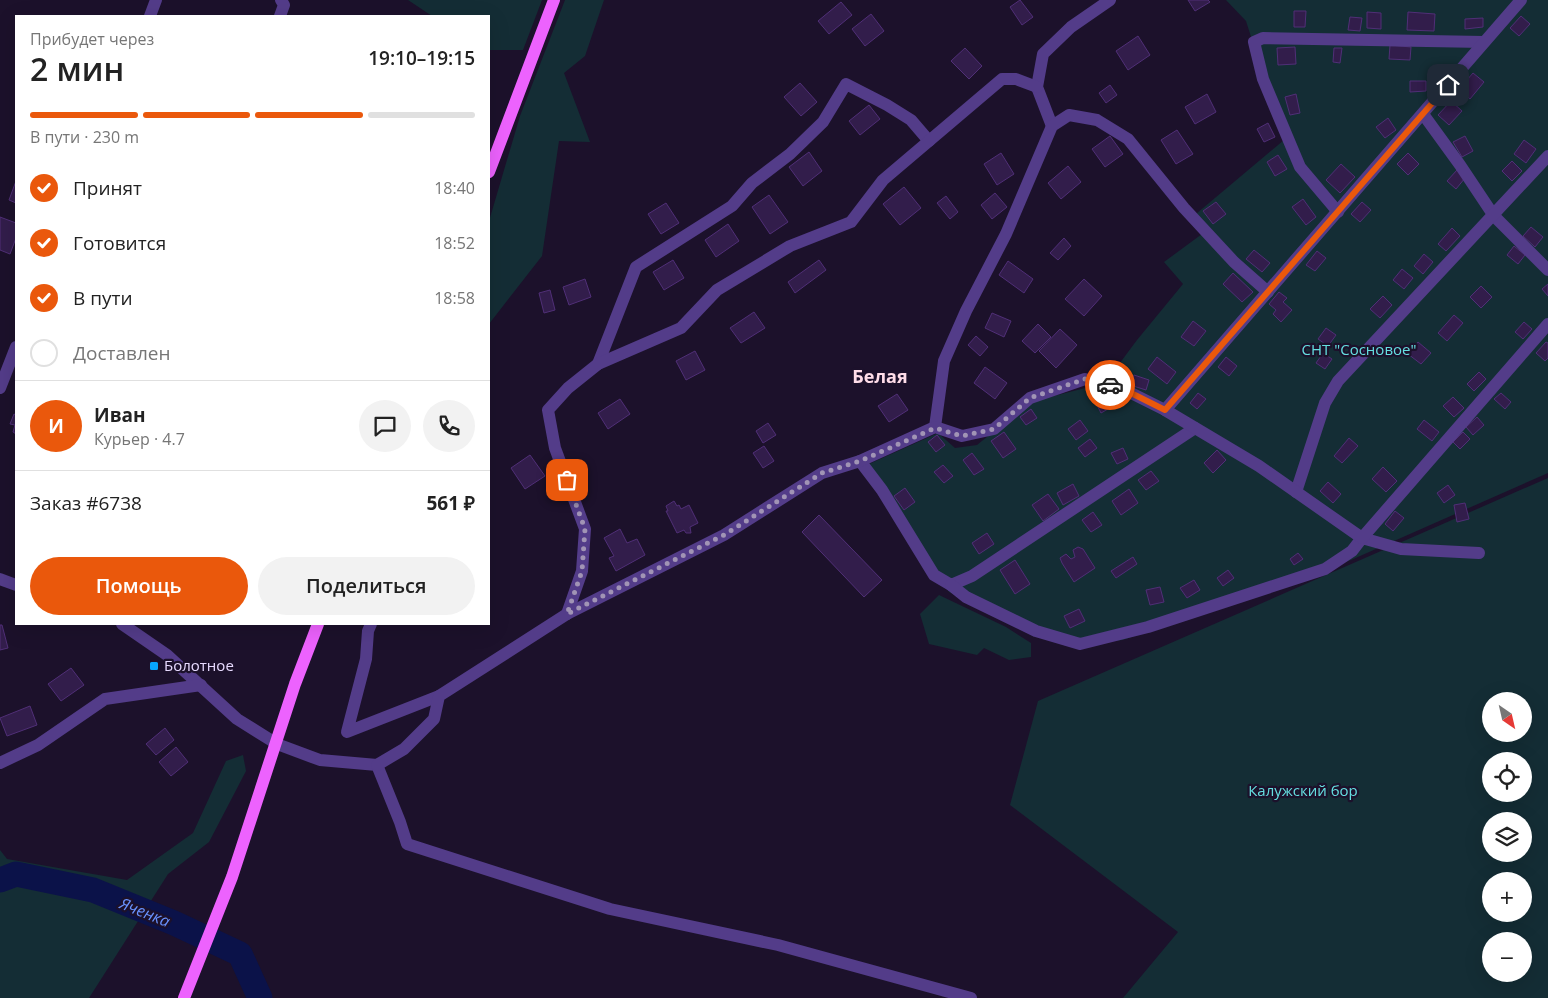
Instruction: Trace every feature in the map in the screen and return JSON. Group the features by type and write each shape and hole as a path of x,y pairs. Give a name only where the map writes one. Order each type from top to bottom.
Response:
{"main road":[{"path":"490,169 554,0"},
{"path":"186,994 232,877 277,744 295,684 318,625"}],"street":[{"path":"150,15 156,0"},
{"path":"280,15 284,5 281,0"},
{"path":"1052,126 1037,87 1042,54 1071,27 1110,0"},
{"path":"1165,410 1521,0"},
{"path":"1338,212 1300,168 1263,79 1254,42 1263,38 1484,42"},
{"path":"567,614 582,571 585,529 555,448 548,410 568,388 598,364 682,328 717,290 790,246 851,222 883,180 1002,79 1016,79 1037,87"},
{"path":"598,364 636,267 732,206 752,183 790,154 823,122 846,84 888,105 911,120 929,141"},
{"path":"1423,114 1494,216 1548,270"},
{"path":"935,428 944,361 966,311 1006,234 1052,126 1069,115 1097,120 1128,139 1184,208 1234,262 1268,292"},
{"path":"1296,492 1325,403 1338,382 1548,156"},
{"path":"860,461 882,490 934,575 966,596 1036,631 1080,644 1148,627 1325,569 1352,552 1362,538 1548,324"},
{"path":"0,388 15,350"},
{"path":"371,625 368,631 366,659 347,732 439,696 567,614 724,535 822,473 860,461 935,428 962,436 994,429 1030,398 1085,379 1121,388 1165,410 1259,466 1362,538 1401,549 1479,553"},
{"path":"951,585 972,576 1195,428"},
{"path":"0,580 15,585"},
{"path":"123,625 167,655 237,719 277,744 320,760 377,765 404,749 434,719 439,696"},
{"path":"0,763 38,745 106,699 201,685"},
{"path":"377,765 407,844 610,909 778,945 971,998"}],"green space":[{"path":"408,0 542,0 523,50 490,50 490,15 430,15"},
{"path":"565,0 604,0 585,56 564,73 590,142 559,141 542,256 490,323 490,218 520,116"},
{"name":"СНТ \"Сосновое\"","path":"1226,0 1548,0 1548,473 1351,560 1123,640 1066,646 949,592 869,464 938,433 955,448 977,445 1030,402 1105,383 1183,284 1164,262 1202,234 1190,219 1284,140 1246,21"},
{"name":"Калужский бор","path":"1548,478 1548,998 1123,998 1178,932 1010,805 1038,701"},
{"path":"939,595 1006,627 1031,643 1031,657 1009,660 984,648 977,655 929,644 920,614"},
{"path":"243,755 246,771 209,842 168,874 89,998 0,998 0,850 7,859 127,880 193,833 226,761"}],"building":[{"path":"1020,0 1033,17 1022,25 1010,7"},
{"path":"1188,0 1208,0 1210,2 1195,11"},
{"path":"841,2 852,15 829,34 818,21"},
{"path":"1294,11 1306,11 1305,27 1294,27"},
{"path":"1367,12 1381,13 1381,29 1367,28"},
{"path":"1408,12 1435,14 1434,31 1407,30"},
{"path":"871,14 884,31 865,46 852,29"},
{"path":"1521,16 1530,24 1519,36 1510,28"},
{"path":"1350,17 1362,18 1360,31 1348,30"},
{"path":"1483,18 1483,27 1465,29 1465,19"},
{"path":"1138,36 1150,55 1128,70 1116,51"},
{"path":"1390,45 1411,47 1410,60 1389,59"},
{"path":"1295,47 1296,64 1278,65 1277,48"},
{"path":"965,48 982,66 969,79 951,61"},
{"path":"1334,48 1342,48 1340,63 1333,62"},
{"path":"1473,73 1484,82 1470,99 1459,89"},
{"path":"1410,81 1426,81 1426,91 1410,92"},
{"path":"800,83 817,102 801,116 784,97"},
{"path":"1110,85 1117,95 1106,103 1099,93"},
{"path":"1207,94 1216,112 1195,124 1185,107"},
{"path":"1296,94 1300,113 1290,115 1285,97"},
{"path":"1451,101 1462,111 1449,125 1438,115"},
{"path":"869,105 880,119 860,135 849,121"},
{"path":"1388,118 1396,130 1385,138 1376,127"},
{"path":"1268,123 1275,137 1264,142 1257,129"},
{"path":"1177,130 1193,154 1176,164 1161,140"},
{"path":"1110,136 1123,154 1105,167 1092,149"},
{"path":"1465,136 1473,151 1462,157 1453,142"},
{"path":"1524,140 1536,149 1526,163 1514,154"},
{"path":"809,152 822,171 803,186 789,167"},
{"path":"1001,153 1014,174 997,185 984,164"},
{"path":"1408,153 1419,164 1408,175 1397,164"},
{"path":"1278,155 1287,169 1275,176 1267,162"},
{"path":"1512,161 1522,171 1512,181 1502,171"},
{"path":"1341,164 1355,177 1340,193 1326,180"},
{"path":"1068,166 1081,182 1061,199 1048,183"},
{"path":"1457,170 1465,178 1456,189 1447,181"},
{"path":"15,184 15,203 9,200"},
{"path":"904,187 921,208 900,225 883,204"},
{"path":"995,193 1007,207 992,219 981,205"},
{"path":"769,195 788,222 770,234 752,207"},
{"path":"946,196 958,212 950,219 937,203"},
{"path":"1303,199 1316,217 1306,225 1292,207"},
{"path":"1216,202 1226,214 1213,224 1203,211"},
{"path":"1362,202 1371,210 1360,222 1351,214"},
{"path":"666,203 679,223 661,234 648,214"},
{"path":"0,217 15,223 15,241 10,254 0,250"},
{"path":"728,224 739,241 716,257 705,240"},
{"path":"1531,227 1543,237 1535,247 1523,236"},
{"path":"1452,228 1460,236 1446,251 1438,244"},
{"path":"1064,238 1071,246 1058,260 1050,253"},
{"path":"1514,246 1525,255 1518,264 1507,255"},
{"path":"1254,250 1270,263 1262,272 1246,259"},
{"path":"1317,251 1326,258 1315,271 1306,265"},
{"path":"1424,254 1433,262 1423,274 1414,266"},
{"path":"673,260 684,278 664,290 653,272"},
{"path":"819,260 826,270 795,293 788,282"},
{"path":"1008,261 1033,279 1024,293 999,275"},
{"path":"1402,269 1413,278 1404,289 1393,280"},
{"path":"1233,273 1253,292 1242,302 1223,284"},
{"path":"585,279 591,297 569,305 563,287"},
{"path":"1084,279 1102,296 1084,316 1065,299"},
{"path":"1548,284 1548,296 1542,289"},
{"path":"1481,286 1492,297 1481,308 1470,297"},
{"path":"550,290 555,310 544,313 539,293"},
{"path":"1279,292 1287,298 1283,302 1292,310 1281,322 1273,314 1276,310 1269,304"},
{"path":"1383,296 1392,305 1380,318 1370,309"},
{"path":"754,312 765,328 741,343 730,328"},
{"path":"992,313 1011,321 1004,337 985,328"},
{"path":"1454,315 1463,323 1447,341 1438,333"},
{"path":"1193,321 1206,331 1194,346 1181,337"},
{"path":"1524,322 1532,329 1523,339 1515,332"},
{"path":"1038,324 1051,337 1035,353 1022,341"},
{"path":"1326,328 1336,335 1328,346 1318,339"},
{"path":"1060,329 1077,345 1056,368 1039,351"},
{"path":"976,336 988,347 980,356 968,345"},
{"path":"1418,342 1431,353 1421,364 1408,354"},
{"path":"1546,342 1548,343 1548,358 1545,361 1536,353"},
{"path":"695,351 705,370 686,380 676,361"},
{"path":"1323,353 1332,359 1325,369 1316,363"},
{"path":"1157,357 1176,372 1167,384 1148,369"},
{"path":"1226,357 1237,366 1229,376 1218,367"},
{"path":"985,367 1007,383 995,399 974,383"},
{"path":"1479,372 1486,379 1474,391 1467,384"},
{"path":"1134,375 1149,380 1146,390 1130,385"},
{"path":"1198,393 1206,399 1197,409 1190,403"},
{"path":"1501,393 1511,402 1505,409 1494,399"},
{"path":"897,394 908,410 889,422 878,406"},
{"path":"1109,395 1115,405 1101,413 1096,403"},
{"path":"1453,397 1464,408 1454,417 1443,406"},
{"path":"620,399 630,414 608,429 598,413"},
{"path":"1031,409 1037,418 1026,425 1020,417"},
{"path":"14,414 15,425 10,424"},
{"path":"1477,417 1484,425 1473,435 1466,427"},
{"path":"1080,420 1088,431 1076,440 1068,429"},
{"path":"1424,420 1439,432 1432,441 1417,429"},
{"path":"768,423 776,435 763,443 756,431"},
{"path":"1004,432 1016,449 1003,458 991,441"},
{"path":"1463,432 1470,439 1460,449 1453,442"},
{"path":"937,435 945,445 936,452 928,442"},
{"path":"1349,438 1358,446 1342,463 1334,456"},
{"path":"1090,439 1097,448 1085,457 1078,448"},
{"path":"764,446 774,461 763,468 753,453"},
{"path":"1123,448 1128,459 1117,464 1111,453"},
{"path":"1217,450 1226,460 1213,473 1204,463"},
{"path":"972,453 984,469 974,475 963,460"},
{"path":"530,455 545,476 525,489 511,468"},
{"path":"943,465 953,476 944,483 934,472"},
{"path":"1383,467 1397,481 1386,492 1372,479"},
{"path":"1151,471 1159,481 1146,490 1138,480"},
{"path":"1328,482 1341,494 1333,503 1320,491"},
{"path":"1073,484 1079,496 1063,505 1057,493"},
{"path":"1448,485 1455,495 1444,503 1437,493"},
{"path":"905,488 915,502 904,510 894,496"},
{"path":"1129,489 1138,503 1121,515 1112,501"},
{"path":"1048,494 1059,509 1043,521 1032,505"},
{"path":"674,501 681,509 689,505 698,523 690,527 691,533 686,533 684,530 677,533 666,511 668,511 666,506"},
{"path":"1465,503 1469,519 1457,522 1454,505"},
{"path":"1395,511 1404,518 1393,531 1385,524"},
{"path":"1093,512 1102,525 1091,532 1082,520"},
{"path":"819,515 882,580 864,597 802,532"},
{"path":"620,529 627,543 637,539 645,555 616,571 609,558 614,556 604,538"},
{"path":"987,533 994,544 979,554 972,543"},
{"path":"1078,547 1083,549 1095,568 1074,582 1060,558 1066,554 1071,559 1075,557 1073,550"},
{"path":"1298,553 1303,559 1294,565 1290,559"},
{"path":"1133,557 1137,564 1116,578 1111,571"},
{"path":"1015,560 1030,584 1015,594 1000,570"},
{"path":"1228,570 1234,578 1223,586 1217,578"},
{"path":"1194,580 1200,590 1187,598 1180,588"},
{"path":"1160,587 1164,602 1150,605 1146,590"},
{"path":"1079,609 1085,621 1070,628 1064,616"},
{"path":"0,625 2,625 8,648 0,650"},
{"path":"71,668 84,685 61,701 48,684"},
{"path":"30,706 37,725 7,736 0,718"},
{"path":"165,728 174,740 156,755 146,744"},
{"path":"176,747 188,762 171,776 159,762"}],"waterway":[{"name":"Яченка","path":"0,880 16,874 93,890 174,923 240,954 260,998"}],"way so far":[{"path":"567,480 585,529 582,571 567,614 724,535 822,473 860,461 935,428 962,436 994,429 1030,398 1085,379 1110,385"}],"place":[{"name":"Болотное","path":"154,666"}],"district":[{"name":"Белая","path":"880,377"}],"route":[{"path":"1110,385 1121,388 1165,410 1448,85"}]}
